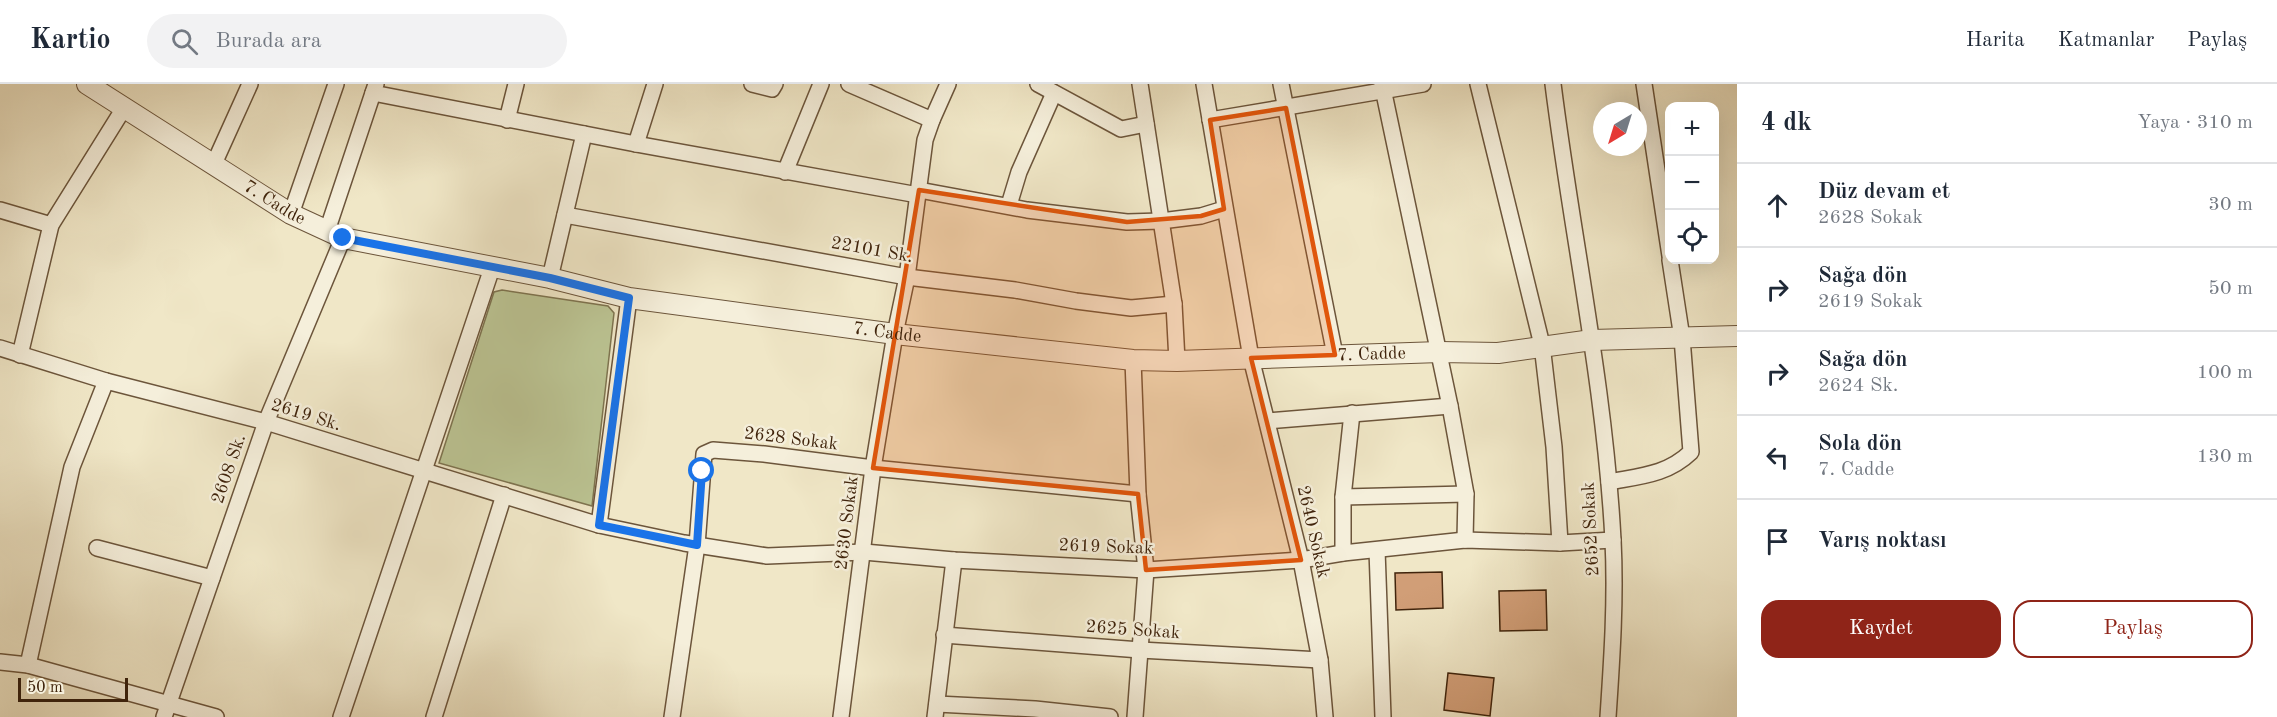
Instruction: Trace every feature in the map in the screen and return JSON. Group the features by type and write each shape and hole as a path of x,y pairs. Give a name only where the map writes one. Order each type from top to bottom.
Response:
{"street":[{"name":"7. Cadde","path":"87,84 291,214 335,235 550,278 629,298 895,334 1132,360 1177,361 1440,352 1498,353 1542,345 1592,340 1737,336"},
{"path":"213,165 250,84"},
{"path":"291,214 336,84"},
{"path":"507,120 516,84"},
{"path":"636,144 655,84"},
{"path":"752,84 772,89 775,84"},
{"path":"785,172 821,84"},
{"path":"849,84 932,120"},
{"name":"2630 Sokak","path":"841,717 873,468 895,334 907,277 925,140 948,84"},
{"path":"1038,84 1120,129 1146,124"},
{"path":"1140,84 1174,304 1177,361"},
{"name":"2640 Sokak","path":"1204,84 1251,358 1301,560 1320,660 1325,717"},
{"path":"1281,84 1335,355"},
{"path":"1210,120 1286,108 1382,88 1423,84"},
{"path":"1478,84 1542,345 1554,447 1560,543"},
{"name":"2652 Sokak","path":"1553,84 1592,340 1609,483 1613,540 1614,633 1608,717"},
{"path":"1644,84 1665,225"},
{"path":"374,88 507,120 785,172 1009,205 1027,210 1127,222 1201,216 1224,209"},
{"name":"2608 Sk.","path":"166,710 266,422 335,235 374,88"},
{"path":"1382,88 1450,406 1466,495 1465,540"},
{"path":"1009,205 1019,172 1054,93"},
{"path":"21,355 51,225 124,108"},
{"path":"550,278 584,134"},
{"path":"0,210 51,225"},
{"name":"22101 Sk.","path":"565,215 907,277 1015,290 1131,308 1174,304"},
{"path":"1609,483 1657,473 1678,464 1691,452 1682,338 1671,264"},
{"path":"341,717 492,268"},
{"path":"599,525 629,298"},
{"name":"2619 Sk.","path":"0,348 106,381 266,422 599,525"},
{"path":"1132,360 1138,494 1146,570 1135,717"},
{"path":"28,665 72,467 106,381"},
{"path":"1267,421 1450,406"},
{"path":"1343,553 1343,497 1352,413"},
{"name":"2628 Sokak","path":"672,717 697,545 704,454 713,450 1138,494"},
{"path":"434,717 504,495"},
{"path":"1343,497 1466,495"},
{"name":"2619 Sokak","path":"599,525 766,556 864,552 954,560 1146,570 1301,560 1343,553 1465,540 1560,543 1613,540"},
{"path":"97,548 212,579"},
{"path":"1377,550 1383,717"},
{"path":"954,560 936,711 1035,709 1110,717"},
{"name":"2625 Sokak","path":"944,635 1140,650 1320,660"},
{"path":"0,662 28,665 166,710 216,717"}],"highlighted area":[{"path":"1286,108 1335,355 1251,358 1301,560 1146,570 1138,494 873,468 919,190 1127,222 1201,216 1224,209 1210,120"}],"green space":[{"path":"502,290 608,306 614,313 592,506 439,463 494,292"}],"building":[{"path":"1442,572 1443,608 1396,610 1395,573"},
{"path":"1546,590 1547,630 1500,631 1499,591"},
{"path":"1448,673 1494,678 1490,716 1444,710"}],"route":[{"path":"343,238 550,278 629,298 599,525 697,545 702,471"}]}
